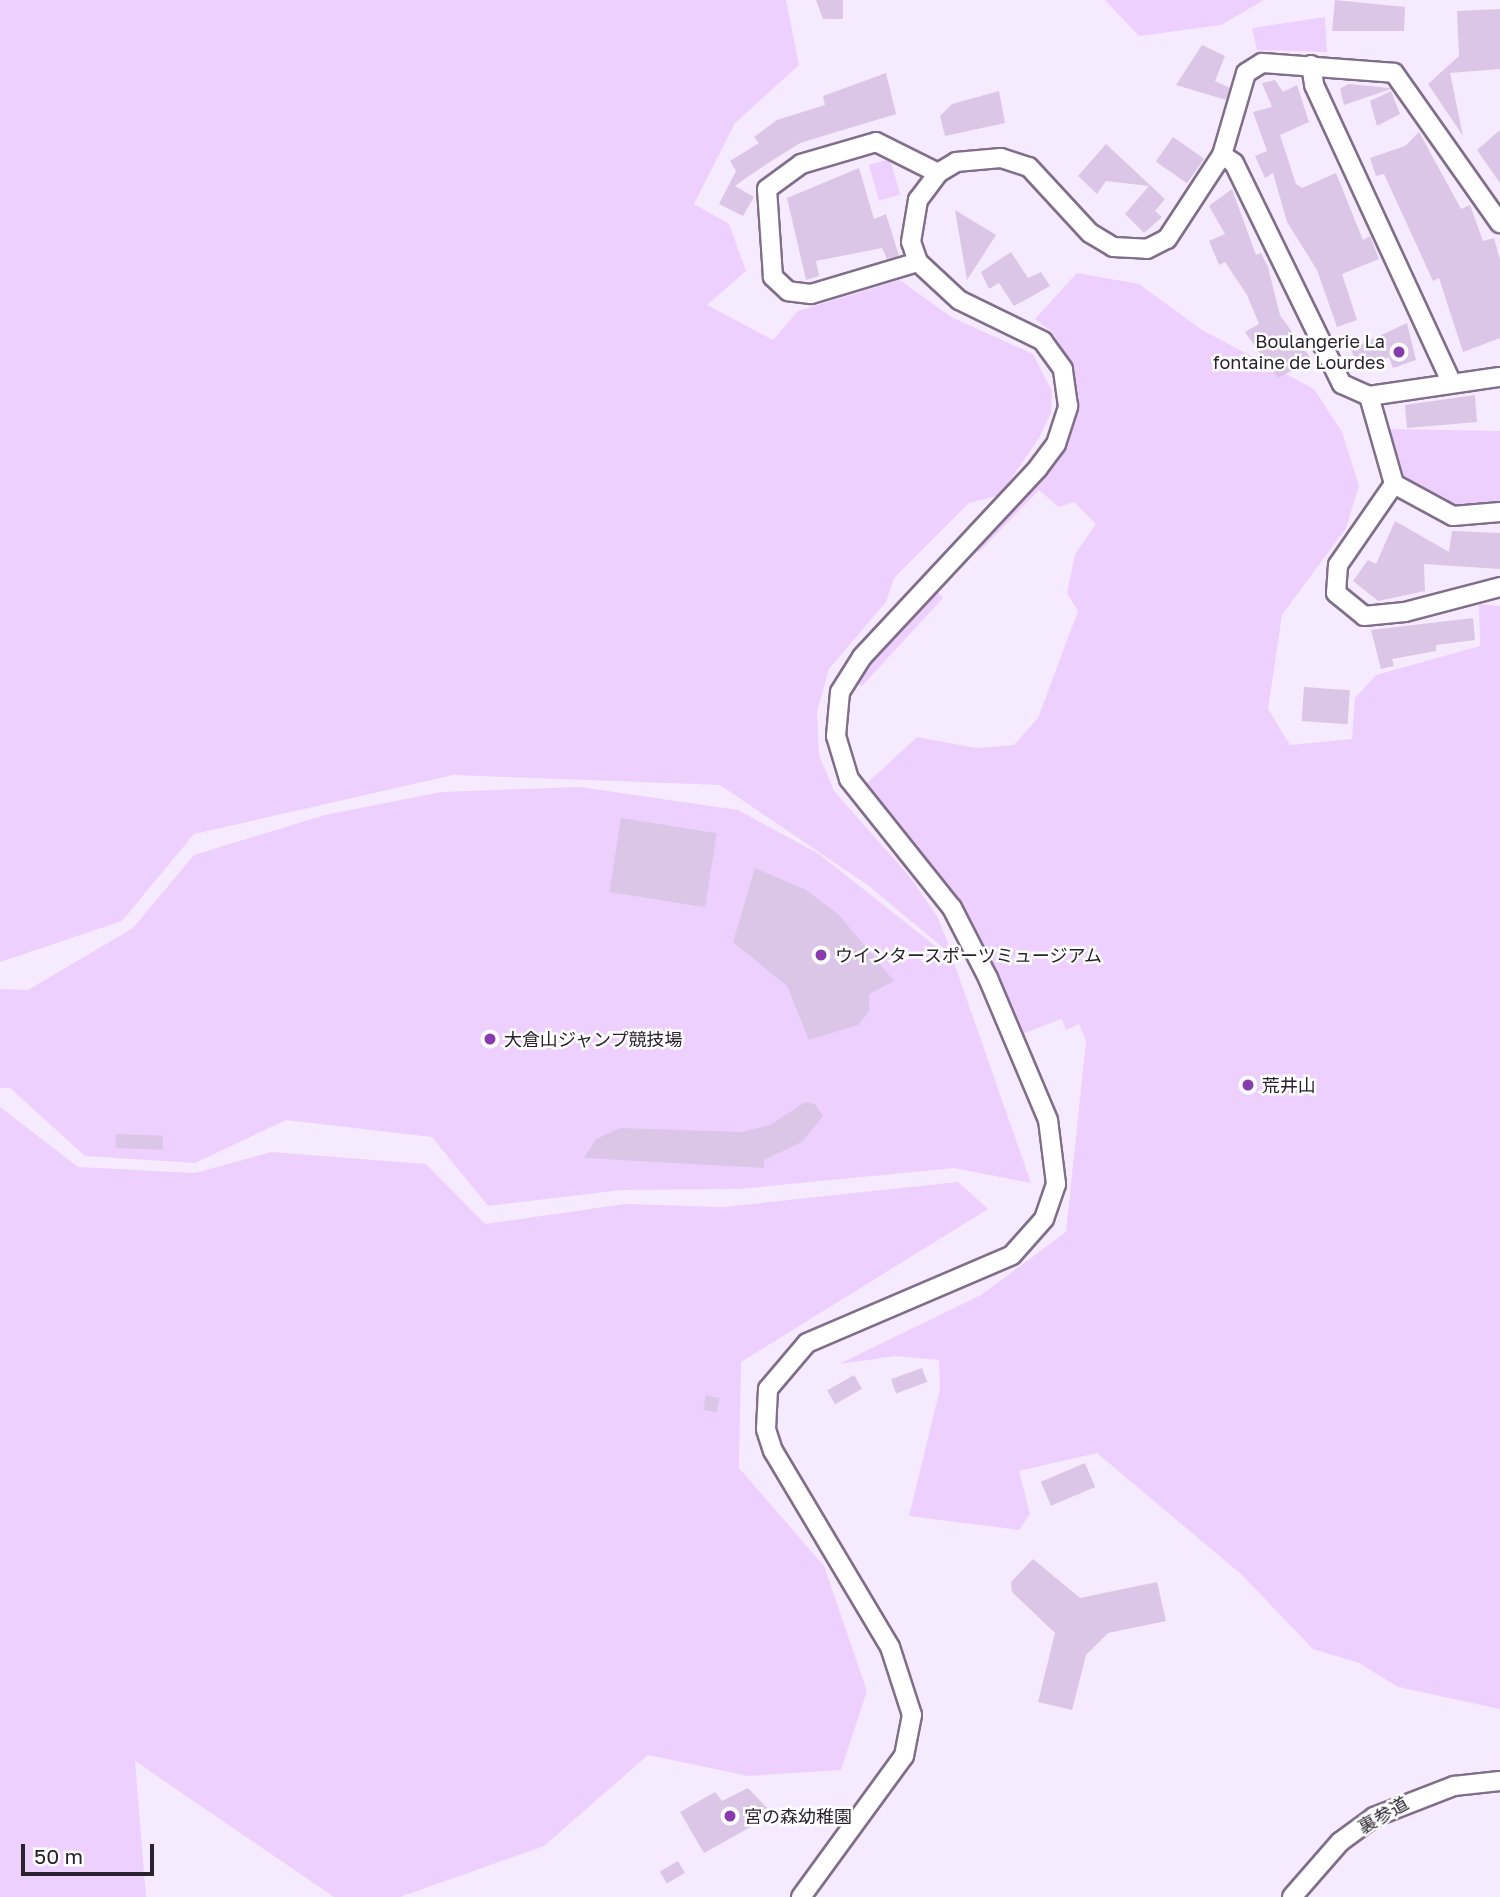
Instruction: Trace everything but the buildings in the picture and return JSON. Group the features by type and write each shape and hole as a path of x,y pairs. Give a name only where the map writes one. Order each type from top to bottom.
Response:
{"street":[{"path":"801,1897 904,1756 912,1716 890,1647 773,1451 766,1429 768,1389 807,1343 1012,1255 1044,1219 1056,1184 1048,1119 988,978 952,908 849,779 836,736 840,692 862,657 1038,468 1056,444 1068,406 1063,369 1043,341 958,300 918,262 913,220 918,200 938,173 975,158 1029,167 1090,233 1132,251 1167,239 1222,155 1252,65 1311,65 1394,73 1500,223"},
{"path":"1311,65 1314,85 1452,383"},
{"path":"918,262 811,294 788,291 773,277 766,190 801,164 876,142 938,173"},
{"path":"1222,155 1234,163 1342,384 1369,396 1500,377"},
{"path":"1369,396 1394,484 1453,516 1500,512"},
{"path":"1394,484 1338,565 1336,593 1364,616 1405,612 1500,587"},
{"name":"裏参道","path":"1292,1897 1340,1842 1374,1817 1454,1786 1500,1781"}],"shaded area":[{"path":"0,0 786,0 799,65 735,123 694,204 729,224 746,271 707,305 773,340 798,311 900,280 951,317 1033,354 1052,391 1051,413 1039,438 1000,495 969,503 894,578 886,602 829,669 817,712 819,755 834,791 909,876 937,916 954,957 869,886 720,785 453,775 194,834 122,921 0,962"},
{"path":"1105,0 1264,0 1221,25 1139,36"},
{"path":"1325,17 1327,52 1257,50 1252,28"},
{"path":"890,159 900,195 879,201 869,165"},
{"path":"1077,273 1139,284 1202,330 1314,389 1342,432 1359,486 1346,528 1282,615 1268,709 1290,745 1352,739 1355,698 1376,675 1480,646 1479,604 1500,606 1500,1709 1398,1687 1359,1663 1313,1649 1242,1575 1097,1453 1019,1471 1030,1514 1019,1530 909,1516 940,1389 939,1360 895,1356 839,1364 981,1295 1066,1232 1086,1041 1079,1024 1066,1030 1062,1019 1022,1034 960,909 864,786 917,737 976,748 1014,745 1038,718 1078,611 1067,593 1075,554 1096,524 1074,502 1059,507 1039,490 979,552 973,547 1063,448 1074,422 1075,374 1053,333 1035,319"},
{"path":"1389,429 1500,431 1500,502 1456,505 1400,479"},
{"path":"936,590 943,598 862,686 854,683"},
{"name":"大倉山ジャンプ競技場","path":"580,787 738,810 819,854 953,960 1031,1183 954,1168 740,1189 622,1190 488,1206 432,1137 286,1120 195,1163 85,1156 10,1088 0,1088 0,989 28,990 133,928 194,855 325,815 441,792"},
{"path":"0,1107 78,1167 195,1173 271,1152 426,1164 485,1224 625,1204 723,1207 958,1182 988,1209 741,1362 739,1468 824,1566 867,1691 841,1770 748,1776 648,1755 544,1846 400,1897 334,1897 135,1761 146,1897 0,1897"}],"place":[{"name":"Boulangerie La fontaine de Lourdes","path":"1399,352"},
{"name":"ウインタースポーツミュージアム","path":"821,955"},
{"name":"大倉山ジャンプ競技場","path":"490,1039"},
{"name":"荒井山","path":"1248,1085"},
{"name":"宮の森幼稚園","path":"730,1816"}]}
